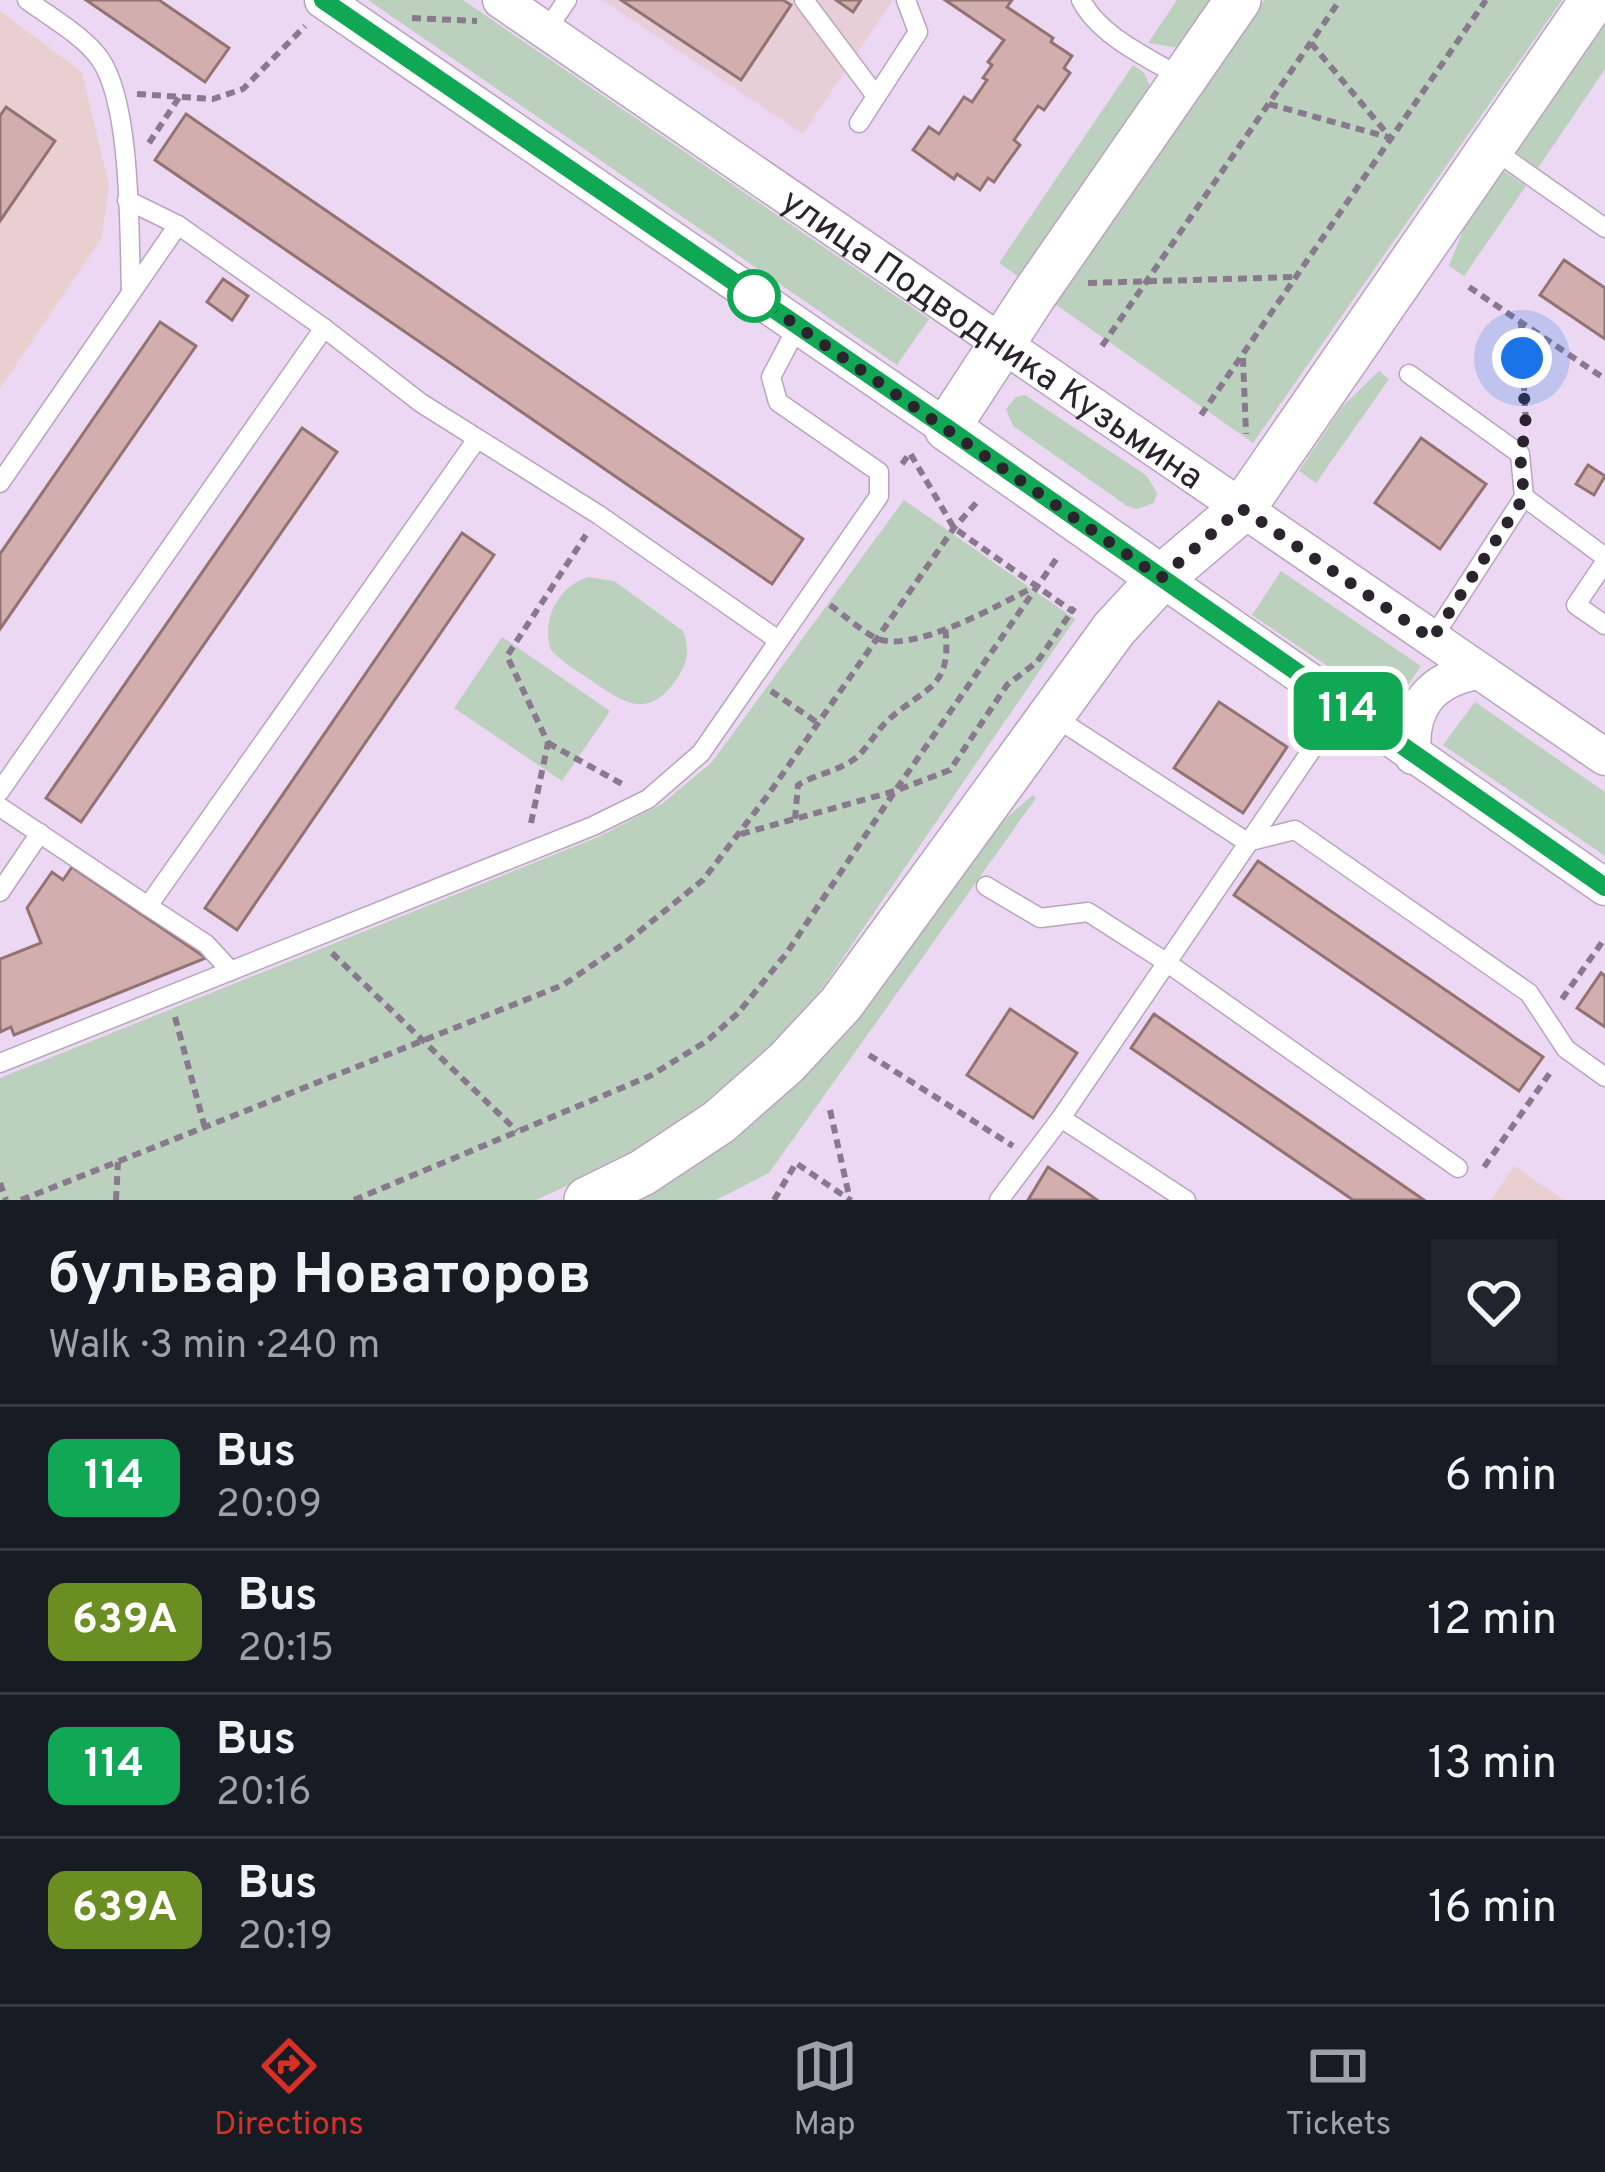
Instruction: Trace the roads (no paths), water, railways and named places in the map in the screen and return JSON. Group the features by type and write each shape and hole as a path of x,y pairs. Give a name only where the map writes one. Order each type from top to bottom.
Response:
{"street":[{"path":"929,441 1003,345 1238,0"},
{"path":"586,1200 642,1173 719,1122 786,1063 841,1004 1114,629 1161,578 1241,508 1593,0"},
{"path":"334,7 798,326 929,441 1161,578 1605,887"},
{"name":"улица Подводника Кузьмина","path":"523,16 1605,757"},
{"path":"1413,756 1411,731 1418,708 1433,688 1454,675 1478,671"}],"lane":[{"path":"27,0 100,58 116,92 128,200 131,292"},
{"path":"523,16 567,0"},
{"path":"804,0 876,96"},
{"path":"859,123 918,32 906,0"},
{"path":"1081,0 1088,14 1125,44 1184,79"},
{"path":"1491,148 1605,228"},
{"path":"128,200 178,225 421,403 599,515 778,640"},
{"path":"0,484 178,225"},
{"path":"0,1063 524,856 648,799 701,753 879,496 879,472 778,402 771,377 798,326"},
{"path":"0,791 324,328"},
{"path":"1409,374 1520,454 1524,497 1432,639"},
{"path":"148,906 476,439"},
{"path":"1524,497 1605,560 1576,604 1605,625"},
{"path":"1053,716 1247,842 1295,830 1528,993 1566,1049 1605,1077"},
{"path":"999,1200 1061,1118 1319,739"},
{"path":"0,807 206,944 231,971"},
{"path":"0,892 40,833"},
{"path":"986,886 1040,918 1088,912 1458,1168"},
{"path":"1061,1118 1186,1200"}]}
